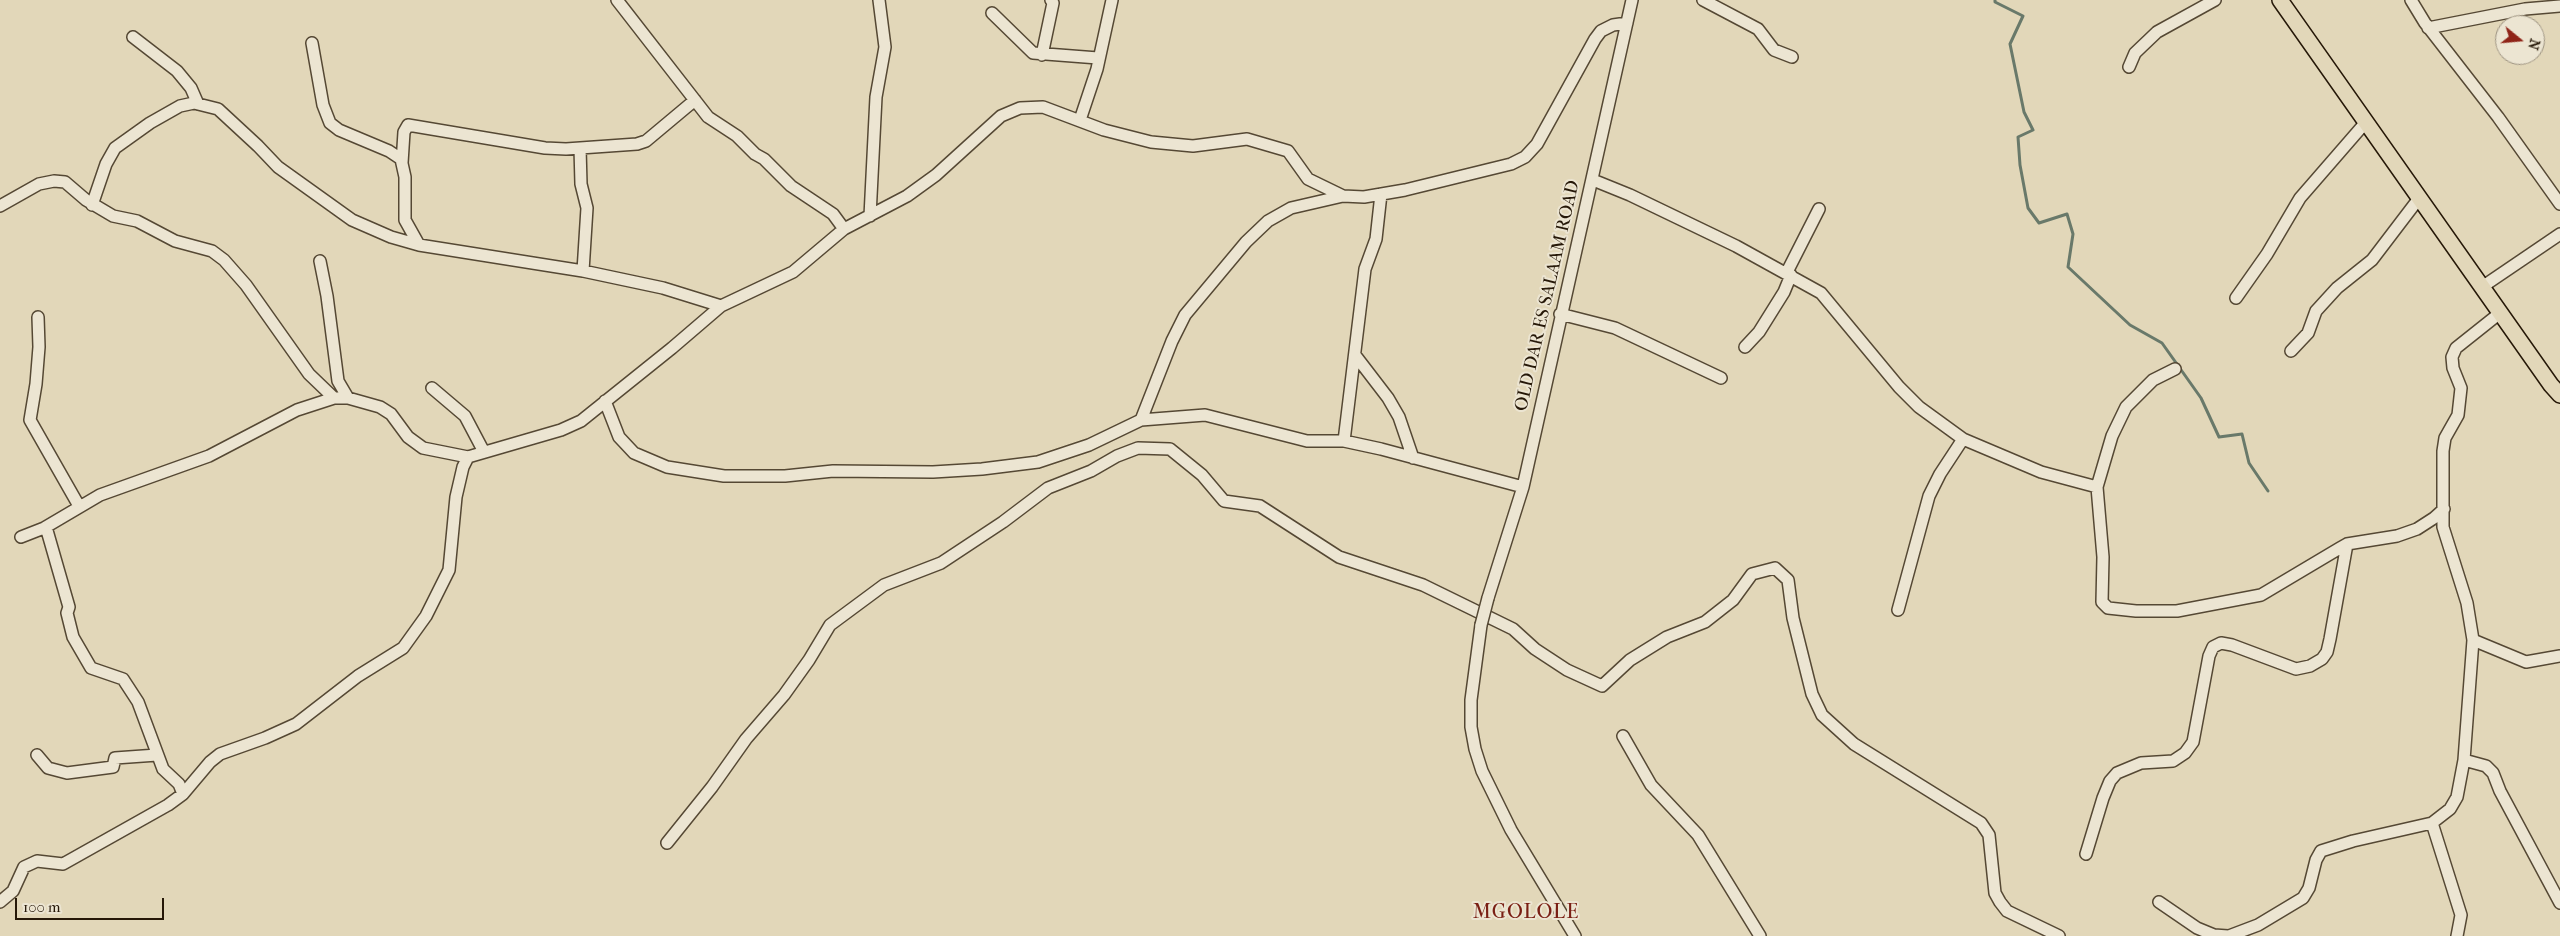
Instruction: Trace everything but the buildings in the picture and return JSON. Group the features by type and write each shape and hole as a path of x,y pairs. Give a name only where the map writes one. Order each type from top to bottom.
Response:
{"main road":[{"path":"2280,0 2420,197 2500,314 2560,395"}],"street":[{"path":"617,0 708,117 737,136 754,154 764,159 791,186 833,214 844,229"},
{"path":"870,216 876,97 885,47 879,0"},
{"path":"1042,55 1053,3 1051,0"},
{"path":"1080,120 1112,0"},
{"name":"OLD DAR ES SALAAM ROAD","path":"1575,936 1511,830 1482,771 1471,727 1471,700 1480,625 1523,487 1560,314 1632,0"},
{"path":"1703,0 1758,29 1774,50 1792,57"},
{"path":"2130,67 2135,53 2157,32 2215,0"},
{"path":"2411,0 2428,28 2498,117 2560,204"},
{"path":"2428,28 2525,9 2560,6"},
{"path":"992,13 1022,45 1033,53 1098,58"},
{"path":"1141,420 1172,341 1185,315 1246,242 1268,221 1291,208 1343,196 1364,197 1381,194 1512,164 1525,157 1537,144 1595,39 1601,32 1613,25 1627,23"},
{"path":"133,37 167,63 189,84 198,104"},
{"path":"312,43 323,105 330,122 339,130 394,154 402,163"},
{"path":"419,245 405,220 405,185 402,163 406,126 410,125 530,146 558,149 642,143 696,100"},
{"path":"92,205 106,164 115,148 142,128 180,106 198,104 218,109 278,167 352,220 391,237 419,245 583,271 663,288 721,306"},
{"path":"21,537 46,527 100,495 209,456 297,410 334,398 348,398 376,405 387,411 408,437 423,448 468,456 567,428 581,421 721,306 792,272 844,229 907,196 936,175 1001,116 1012,110 1043,106 1104,130 1151,142 1193,146 1247,139 1288,151 1308,179 1343,196"},
{"path":"2236,298 2267,254 2300,198 2366,122"},
{"path":"580,148 581,184 587,208 583,271"},
{"path":"1592,180 1655,207 1789,274 1821,293 1832,304 1873,358 1919,407 1963,439 2042,472 2097,487"},
{"path":"0,206 39,184 58,181 69,184 92,205 113,216 146,225 175,241 208,250 224,260 263,307 309,374 334,398"},
{"path":"1344,441 1356,355 1365,268 1376,239 1381,194"},
{"path":"2291,351 2308,333 2316,311 2337,288 2372,260 2420,197"},
{"path":"1745,347 1759,332 1789,274 1819,209"},
{"path":"2482,287 2560,234"},
{"path":"320,261 327,296 338,381 348,398"},
{"path":"1560,314 1615,328 1721,378"},
{"path":"2159,902 2197,928 2214,935 2229,936 2258,926 2303,898 2309,888 2316,860 2321,852 2353,841 2432,823 2450,809 2457,797 2464,760 2473,640 2467,603 2443,527 2443,450 2445,438 2458,415 2461,388 2453,368 2452,357 2456,348 2500,314"},
{"path":"38,317 38,356 30,420 79,506"},
{"path":"1356,355 1396,411 1413,458"},
{"path":"2174,369 2153,380 2126,407 2112,436 2097,487 2103,557 2102,602 2108,608 2115,610 2177,610 2261,595 2299,570 2347,544 2404,534 2434,518 2444,509"},
{"path":"432,388 465,416 484,452"},
{"path":"605,401 618,437 634,453 656,464 684,472 735,477 833,471 933,472 1038,462 1089,445 1141,420 1205,415 1233,420 1307,441 1344,441 1523,487"},
{"path":"1898,610 1929,496 1940,474 1963,439"},
{"path":"667,843 712,787 746,739 784,695 809,660 830,625 884,585 941,563 1004,522 1048,488 1091,471 1117,456 1138,448 1170,449 1202,475 1224,501 1260,506 1339,557 1423,585 1456,601 1513,629 1535,649 1567,670 1602,686 1630,660 1667,637 1705,622 1733,600 1752,574 1775,568 1788,580 1793,618 1812,694 1822,715 1854,744 1981,823 1989,835 1995,893 2000,902 2007,911 2059,936"},
{"path":"0,902 13,891 24,867 37,861 63,864 168,805 184,794 210,762 220,754 265,738 296,724 358,676 409,642 435,600 449,570 456,497 463,467 468,456"},
{"path":"46,527 69,607 67,613 73,638 91,668 122,679 138,702 163,769 179,784 184,794"},
{"path":"2086,854 2110,781 2117,774 2141,762 2173,761 2185,753 2193,742 2209,656 2214,647 2221,643 2296,669 2310,666 2322,659 2327,652 2330,639 2347,544"},
{"path":"2473,640 2526,662 2560,656"},
{"path":"1623,736 1651,784 1698,835 1760,936"},
{"path":"37,755 48,768 67,773 113,766 116,758 157,754"},
{"path":"2464,760 2486,766 2493,773 2560,903"},
{"path":"2432,823 2460,915 2457,936"}],"waterway":[{"path":"1995,0 1995,2 2023,16 2010,44 2024,112 2033,130 2018,137 2020,165 2028,208 2039,223 2067,214 2073,234 2068,267 2130,325 2162,343 2201,398 2219,437 2242,434 2249,463 2268,491"}],"district":[{"name":"MGOLOLE","path":"1526,913"}]}
